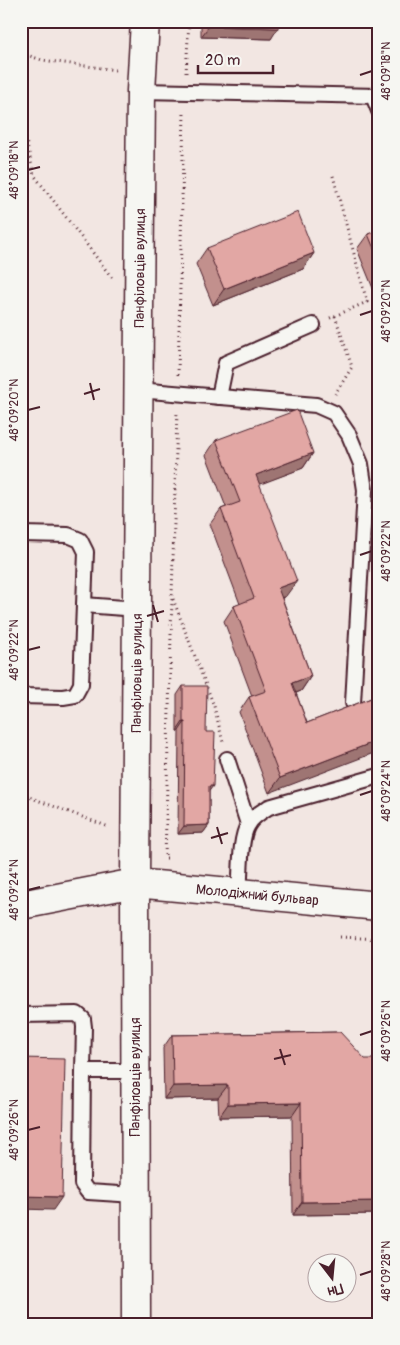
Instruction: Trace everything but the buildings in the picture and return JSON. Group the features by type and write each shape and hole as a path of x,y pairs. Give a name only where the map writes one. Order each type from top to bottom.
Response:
{"street":[{"name":"Панфіловців вулиця","path":"136,1324 135,837 138,390 141,82 145,21"},
{"name":"Молодіжний бульвар","path":"21,904 135,883 379,906"}],"lane":[{"path":"141,82 185,92 376,96 379,111"},
{"path":"218,397 226,362 313,325"},
{"path":"138,390 316,404 334,413 349,435 361,464 365,490 353,703"},
{"path":"21,534 68,535 80,540 86,552 81,684 75,694 63,697 21,696"},
{"path":"84,604 137,609"},
{"path":"227,759 248,824"},
{"path":"240,893 243,835 248,824 258,814 269,807 379,776"},
{"path":"21,1015 77,1014 82,1019 84,1071 82,1184 88,1192 135,1195"},
{"path":"84,1071 135,1071"}],"path":[{"path":"165,858 185,92 189,21"},
{"path":"21,53 42,60 141,82"},
{"path":"21,119 34,175 139,313"},
{"path":"313,325 367,302 332,172"},
{"path":"326,409 352,367 335,316"},
{"path":"172,596 214,706 227,759"},
{"path":"21,794 135,837"},
{"path":"340,937 379,939"}]}
